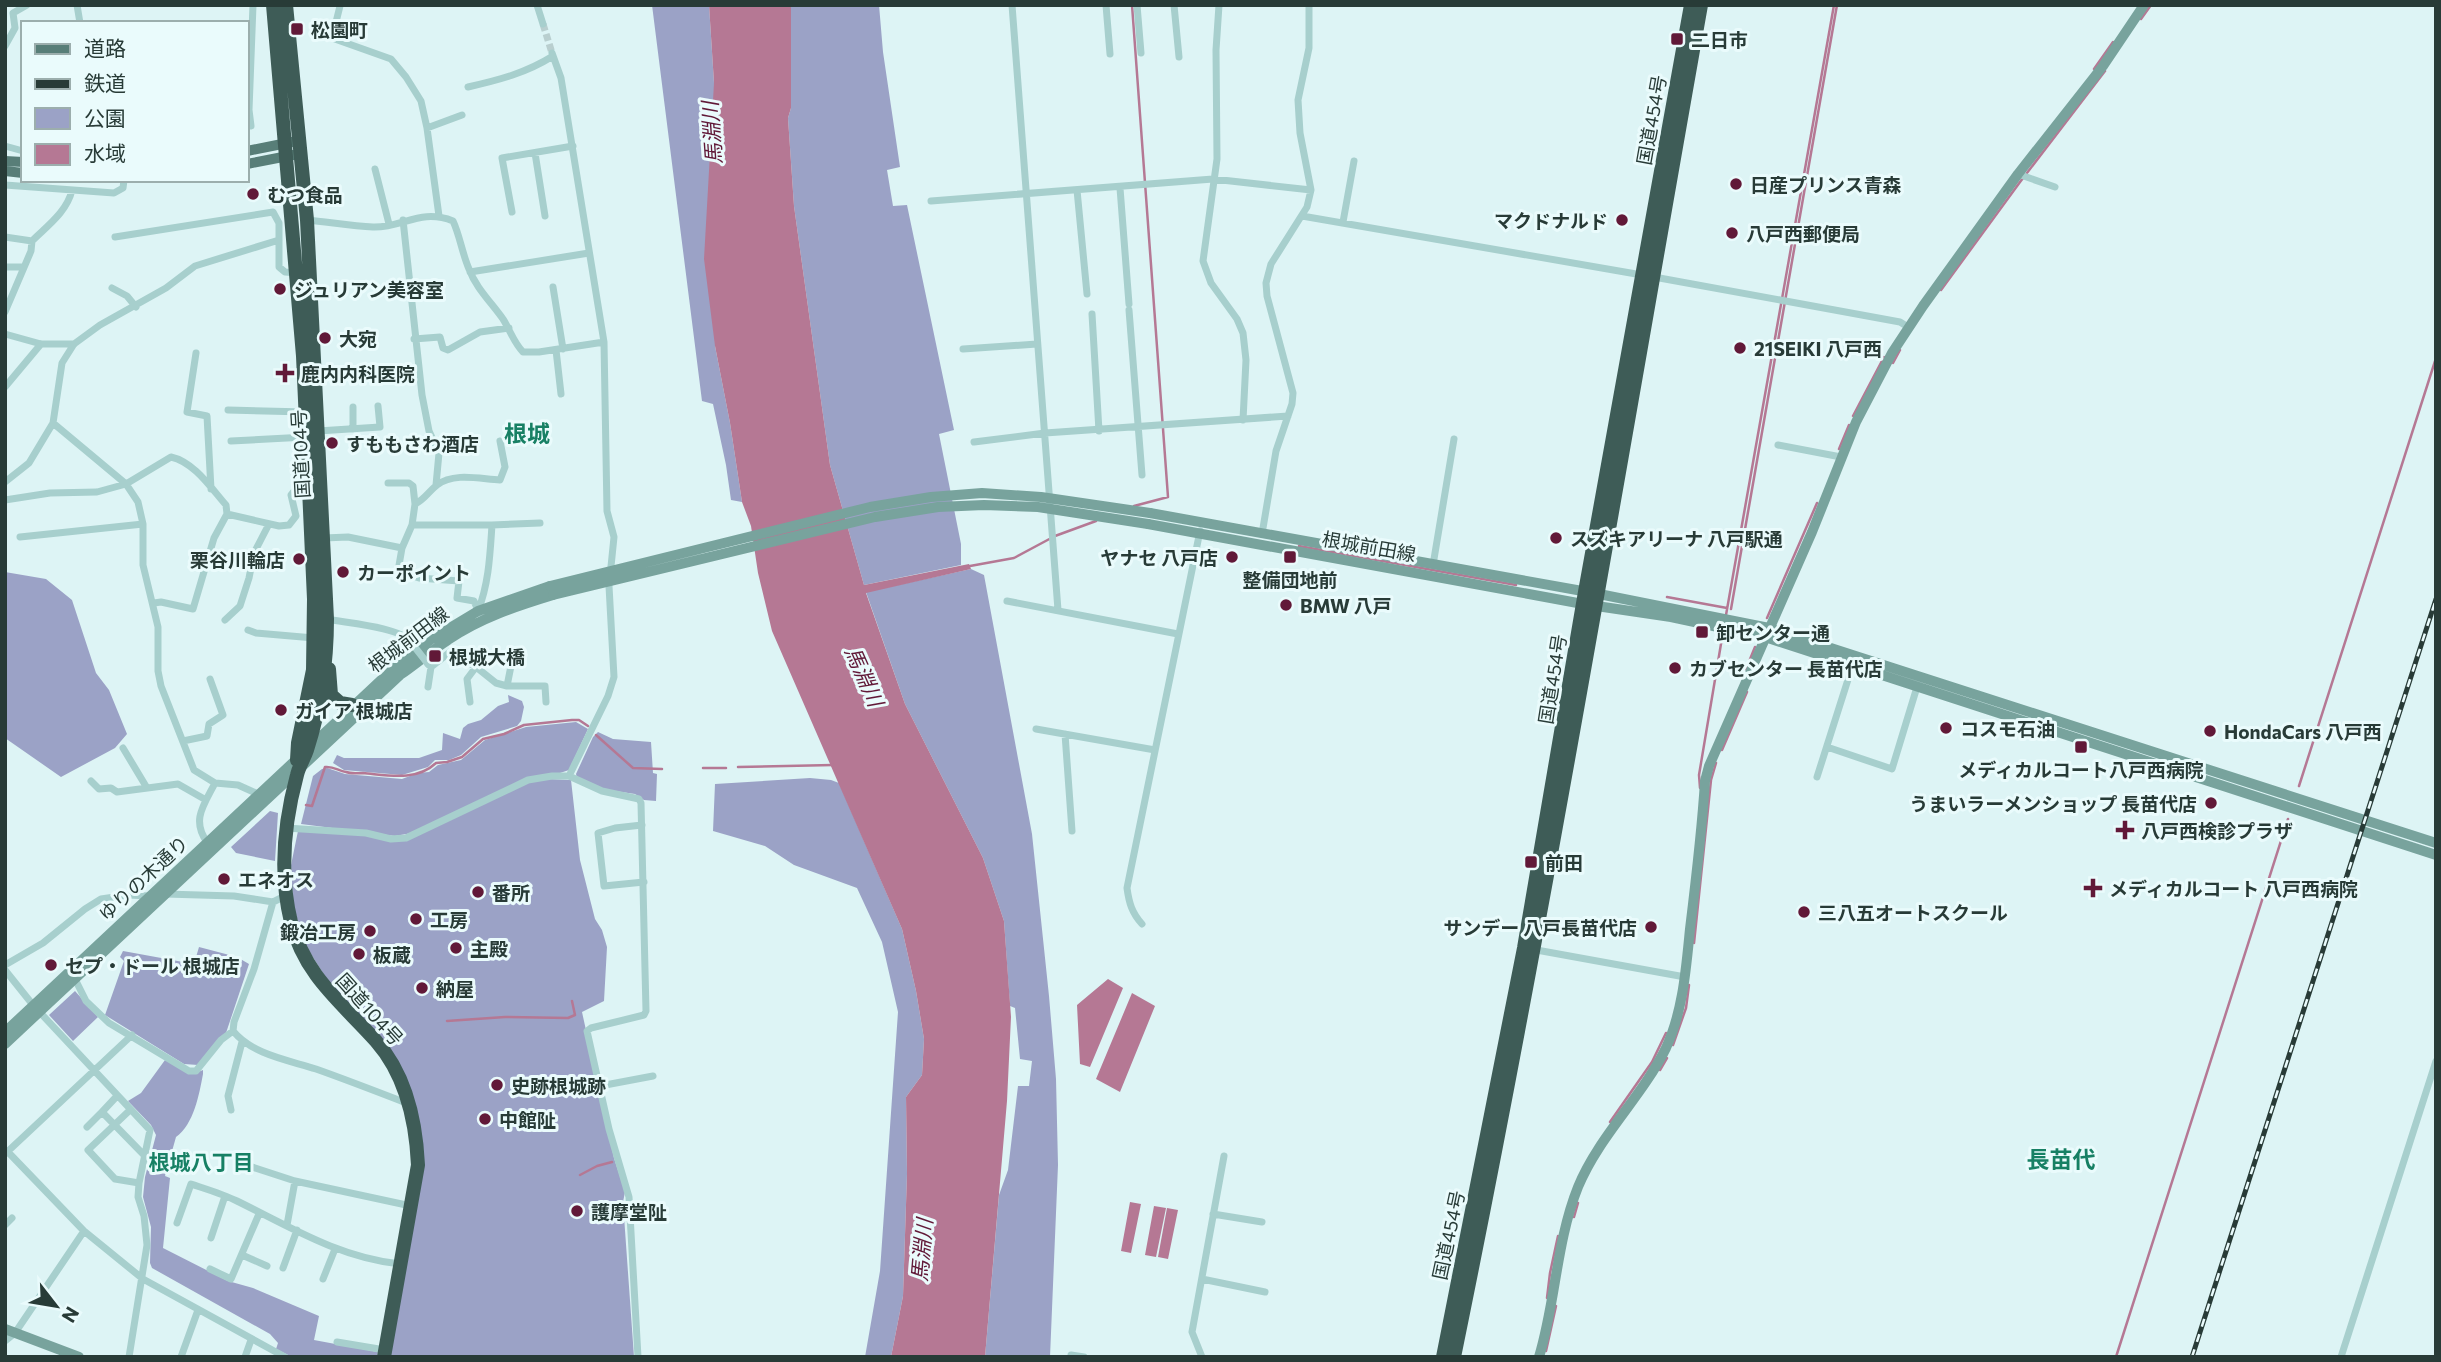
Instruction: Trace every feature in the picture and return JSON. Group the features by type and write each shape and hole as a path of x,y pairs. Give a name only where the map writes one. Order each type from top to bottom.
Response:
{"highway":[{"name":"国道104号","path":"273,5 293,148 307,220 303,273 306,412 312,434"},
{"name":"国道104号","path":"286,5 315,482 321,643"},
{"name":"国道454号","path":"1454,1357 1499,1136 1529,949 1648,276 1691,5"},
{"name":"国道454号","path":"1648,276 1701,5"},
{"name":"国道104号","path":"315,482 324,538 327,619 286,828 279,899 307,963 322,986 385,1053 403,1086 416,1134 418,1165 385,1354"},
{"path":"321,643 331,695 340,703 352,705"},
{"name":"国道454号","path":"1443,1357 1529,949"}],"main road":[{"path":"248,151 293,148"},
{"path":"248,164 293,148"}],"street":[{"path":"5,49 15,28 13,13 27,5"},
{"path":"251,126 249,110 253,5"},
{"path":"346,5 340,6 331,38 391,60 421,101 439,216"},
{"path":"537,5 543,24"},
{"path":"1012,5 1058,610"},
{"path":"1105,5 1110,54"},
{"path":"1137,5 1141,53"},
{"path":"1174,5 1179,57"},
{"path":"1219,5 1216,50 1217,159 1203,261 1211,282 1244,333 1246,360 1243,420"},
{"path":"1262,534 1276,451 1292,404 1292,382 1267,296 1266,283 1271,264 1307,207 1311,190 1300,133 1298,100 1309,48 1309,5"},
{"path":"1539,1357 1547,1330 1560,1247 1579,1186 1602,1143 1664,1050 1678,1016 1685,977 1707,774 1812,532 1841,457 1873,387 1908,327 2018,174 2088,86 2144,5"},
{"path":"468,87 537,67 553,55 561,78 604,342 607,511 614,537 609,586 614,677 608,696 569,776"},
{"path":"427,128 462,115"},
{"path":"512,212 502,158 573,146"},
{"path":"535,153 545,216"},
{"path":"1343,222 1354,161"},
{"path":"375,169 388,224"},
{"path":"2018,174 2054,187"},
{"path":"931,201 1213,179 1311,190"},
{"path":"5,185 114,193 123,188 124,182"},
{"path":"1120,188 1142,475"},
{"path":"5,312 31,251 32,241 58,216 70,200 72,190"},
{"path":"1077,190 1087,294"},
{"path":"115,237 273,212 279,223 279,267 285,272 303,273"},
{"path":"307,220 373,227 420,216 439,216 453,221 477,287 509,328 523,352 604,342"},
{"path":"1301,216 1900,322 1908,327"},
{"path":"403,220 422,395 429,430 439,453 436,485"},
{"path":"5,237 32,241"},
{"path":"5,482 29,463 53,423 62,363 74,344 100,325 166,288 195,266 279,240"},
{"path":"470,272 589,253"},
{"path":"5,267 24,267"},
{"path":"553,287 560,349 561,394"},
{"path":"112,288 127,296 136,307"},
{"path":"1092,314 1098,431"},
{"path":"414,339 440,337 443,348 448,351 480,332 509,328"},
{"path":"5,334 41,344 74,344"},
{"path":"5,387 41,344"},
{"path":"963,349 1037,344"},
{"path":"196,354 187,412 207,416 211,489"},
{"path":"231,441 380,427 378,406"},
{"path":"353,407 353,429"},
{"path":"228,410 306,412"},
{"path":"974,442 1045,433 1288,416"},
{"path":"53,423 126,484 138,502 143,524 143,565 158,626 158,671 161,686 194,770 215,783 238,785 258,794"},
{"path":"1433,565 1454,439"},
{"path":"415,504 424,499 436,485 455,477 500,480 505,467 500,440"},
{"path":"1778,445 1841,457"},
{"path":"5,500 50,493 97,492 126,484 171,457 176,458 197,473 226,505 227,514 215,538 193,609 154,603"},
{"path":"227,514 269,524 289,525 296,516 291,495 299,485 315,482"},
{"path":"388,483 409,482 413,486 415,504 412,525 401,548 398,571 419,578 459,580 457,598 474,601 480,616"},
{"name":"根城前田線","path":"300,760 352,705 393,669 430,640 480,616 508,610 552,590 875,517 938,507 1038,507 1149,519 1591,599"},
{"path":"412,525 540,523"},
{"path":"20,537 143,524"},
{"path":"225,620 240,606 254,553 269,524"},
{"path":"480,616 489,567 492,525"},
{"path":"1142,924 1129,904 1127,888 1201,528"},
{"name":"根城前田線","path":"1201,528 1262,534 1433,565 1591,599"},
{"path":"324,538 348,537 401,548"},
{"path":"1591,599 1767,633 2436,843"},
{"path":"1007,601 1178,634"},
{"name":"根城前田線","path":"300,760 400,676 480,616"},
{"path":"327,619 385,630 406,637 430,666 428,687"},
{"path":"248,631 321,643"},
{"path":"1767,633 1852,667 2436,855"},
{"path":"430,666 450,652 496,682 507,686 545,686 546,702"},
{"path":"507,686 511,666"},
{"path":"470,702 467,679 476,667"},
{"path":"1818,777 1852,667"},
{"path":"183,741 207,736 209,724 223,715 210,679"},
{"path":"1827,747 1892,769 1917,687"},
{"path":"1036,729 1155,750"},
{"path":"1065,734 1072,831"},
{"path":"122,748 147,788"},
{"name":"ゆりの木通り","path":"5,1044 149,897 258,794 300,760"},
{"name":"ゆりの木通り","path":"5,1032 75,979 300,760"},
{"path":"286,828 366,833 391,839 406,838 528,780 569,776 601,791 639,799 644,882 646,1011 644,1015 587,1031 612,1140 629,1197 638,1357"},
{"path":"92,781 99,789 111,788 117,792 178,784 206,800"},
{"path":"207,842 198,831 198,821 215,783"},
{"path":"642,825 598,833 604,887 644,882"},
{"path":"5,965 43,943 101,899 165,894 279,899 233,1031 242,1042 266,1054 409,1104"},
{"path":"1529,949 1685,977"},
{"path":"5,970 37,1009 150,1130 138,1197 144,1216 147,1245 129,1357"},
{"path":"75,979 79,990 109,1023 189,1071 197,1071 221,1040 233,1031"},
{"path":"132,1035 7,1153 84,1231 143,1279 285,1357"},
{"path":"231,1110 228,1096 242,1042"},
{"path":"2341,1357 2436,1060"},
{"path":"600,1086 653,1076"},
{"path":"87,1126 117,1096"},
{"path":"130,1110 88,1150 115,1179 139,1183"},
{"path":"102,1112 145,1155"},
{"path":"1202,1357 1192,1332 1224,1156"},
{"path":"243,1164 295,1181 411,1206"},
{"path":"287,1225 295,1181"},
{"path":"177,1223 191,1184 225,1196 335,1249 372,1260 401,1264"},
{"path":"211,1238 225,1196"},
{"path":"1213,1213 1262,1222"},
{"path":"210,1269 231,1279 259,1214"},
{"path":"5,1225 12,1218"},
{"path":"283,1268 297,1230"},
{"path":"5,1341 84,1231"},
{"path":"323,1279 335,1249"},
{"path":"242,1255 267,1266"},
{"path":"1202,1279 1265,1292"},
{"path":"181,1357 198,1310"},
{"path":"10,1331 79,1357"},
{"path":"245,1357 251,1339"},
{"path":"337,1342 385,1354"},
{"path":"1071,1357 1084,1357"}],"green space":[{"path":"652,5 709,5 714,83 715,346 742,502 731,500 713,404 702,401"},
{"path":"791,5 879,5 900,167 887,170 893,206 907,205 954,430 939,434 961,544 961,565 864,585 830,465 794,206 788,118 791,108"},
{"path":"971,569 984,575 1032,834 1049,996 1056,1079 1058,1165 1050,1357 985,1357 999,1195 1008,1170 1018,1086 1029,1086 1032,1061 1020,1059 1015,1008 1010,1006 1004,921 983,858 905,704 866,592"},
{"path":"5,572 46,579 72,600 96,673 109,690 127,734 115,748 61,777 5,738"},
{"path":"508,695 522,701 524,707 517,726 481,737 461,755 449,760 435,760 428,767 402,775 344,770 333,763 337,755 344,758 419,758 442,750 443,733 460,739 463,728 509,702"},
{"path":"576,722 588,729 569,770 535,777 412,833 395,836 301,824 313,776 322,769 345,774 402,779 429,772 438,765 461,760 485,740 526,727"},
{"path":"598,732 613,739 651,742 653,773 657,774 656,801 644,800 635,794 601,789 577,778 576,774 593,737"},
{"path":"810,778 839,783 902,929 924,1039 922,1075 906,1097 907,1174 903,1296 891,1357 865,1357 880,1271 898,1012 882,942 857,888 794,865 765,846 713,831 715,784"},
{"path":"571,780 580,860 595,919 602,930 607,947 604,1001 582,1012 614,1158 625,1192 623,1202 634,1357 390,1357 422,1172 412,1094 338,997 304,943 293,904 291,865 298,831 365,835 394,840 529,782"},
{"path":"270,811 278,813 275,861 236,853 231,847"},
{"path":"199,947 237,957 249,964 226,1033 198,1065 184,1064 105,1015 124,961 120,957 123,951 194,964"},
{"path":"75,991 98,1017 73,1041 49,1015"},
{"path":"165,1060 196,1073 203,1070 203,1074 195,1108 187,1125 176,1137 165,1176 170,1178 163,1248 228,1281 253,1288 319,1316 314,1340 378,1352 377,1357 292,1357 276,1349 278,1343 270,1334 152,1268 151,1227 143,1197 145,1177 156,1135 151,1125 128,1101 141,1093"}],"water":[{"name":"馬淵川","path":"709,5 791,5 791,108 788,118 794,206 830,465 864,585 969,564 971,569 866,593 905,704 983,858 1004,921 1011,1017 1007,1101 985,1357 891,1357 903,1296 907,1174 906,1097 922,1075 924,1039 902,929 772,631 758,573 751,526 742,502 715,346 704,259 714,83"},
{"path":"1108,979 1123,988 1090,1067 1080,1064 1077,1005"},
{"path":"1132,993 1155,1006 1120,1092 1096,1079"},
{"path":"1130,1202 1141,1204 1131,1253 1121,1251"},
{"path":"1154,1206 1166,1208 1156,1257 1145,1255"},
{"path":"1167,1208 1178,1210 1168,1259 1158,1257"}],"waterway":[{"path":"1132,5 1168,497 1134,506"},
{"path":"1726,615 1834,5"},
{"path":"1731,609 1837,5"},
{"path":"2141,19 2151,5"},
{"path":"2094,69 2113,42"},
{"path":"1941,290 2105,71"},
{"path":"1893,363 1900,350"},
{"path":"1853,416 1884,357"},
{"path":"2299,786 2436,358"},
{"path":"1839,449 1849,425"},
{"path":"1767,618 1817,503"},
{"path":"970,566 1014,558 1055,536 1096,521"},
{"path":"1299,546 1516,585"},
{"path":"1667,597 1727,608"},
{"path":"1700,788 1699,775 1723,632"},
{"path":"1746,669 1755,647"},
{"path":"1722,750 1747,692"},
{"path":"306,805 312,806 325,767 352,773 410,775 420,773 436,763 462,757 483,739 524,725 579,720 588,726"},
{"path":"596,735 633,768 662,769"},
{"path":"1694,943 1711,780 1716,763"},
{"path":"738,767 833,765"},
{"path":"703,768 726,768"},
{"path":"2116,1357 2288,819"},
{"path":"1673,1045 1686,1008 1689,985"},
{"path":"447,1021 505,1017 568,1018 575,1015 572,1001"},
{"path":"1610,1122 1652,1062 1666,1033"},
{"path":"1660,1070 1667,1058"},
{"path":"580,1175 612,1162"},
{"path":"1574,1217 1578,1203"},
{"path":"1547,1298 1558,1236"},
{"path":"1546,1351 1556,1306"}],"tunnel":[{"path":"543,24 552,53"}],"railway":[{"path":"2192,1357 2436,599"}],"place":[{"name":"松園町","path":"297,29"},
{"name":"二日市","path":"1677,39"},
{"name":"日産プリンス青森","path":"1736,184"},
{"name":"むつ食品","path":"253,194"},
{"name":"マクドナルド","path":"1622,220"},
{"name":"八戸西郵便局","path":"1732,233"},
{"name":"ジュリアン美容室","path":"280,289"},
{"name":"大宛","path":"325,338"},
{"name":"21SEIKI 八戸西","path":"1740,348"},
{"name":"鹿内内科医院","path":"285,373"},
{"name":"すももさわ酒店","path":"332,443"},
{"name":"スズキアリーナ 八戸駅通","path":"1556,538"},
{"name":"ヤナセ 八戸店","path":"1232,557"},
{"name":"整備団地前","path":"1290,557"},
{"name":"栗谷川輪店","path":"299,559"},
{"name":"カーポイント","path":"343,572"},
{"name":"BMW 八戸","path":"1286,605"},
{"name":"卸センター通","path":"1702,632"},
{"name":"根城大橋","path":"435,656"},
{"name":"カブセンター 長苗代店","path":"1675,668"},
{"name":"ガイア 根城店","path":"281,710"},
{"name":"コスモ石油","path":"1946,728"},
{"name":"HondaCars 八戸西","path":"2210,731"},
{"name":"メディカルコート八戸西病院","path":"2081,747"},
{"name":"うまいラーメンショップ 長苗代店","path":"2211,803"},
{"name":"八戸西検診プラザ","path":"2125,830"},
{"name":"前田","path":"1531,862"},
{"name":"エネオス","path":"224,879"},
{"name":"メディカルコート 八戸西病院","path":"2093,888"},
{"name":"番所","path":"478,892"},
{"name":"三八五オートスクール","path":"1804,912"},
{"name":"工房","path":"416,919"},
{"name":"サンデー 八戸長苗代店","path":"1651,927"},
{"name":"鍛冶工房","path":"370,931"},
{"name":"主殿","path":"456,948"},
{"name":"板蔵","path":"359,954"},
{"name":"セプ・ドール 根城店","path":"51,965"},
{"name":"納屋","path":"422,988"},
{"name":"史跡根城跡","path":"497,1085"},
{"name":"中館阯","path":"485,1119"},
{"name":"護摩堂阯","path":"577,1211"}],"district":[{"name":"根城","path":"527,433"},
{"name":"長苗代","path":"2061,1159"},
{"name":"根城八丁目","path":"201,1161"}]}
